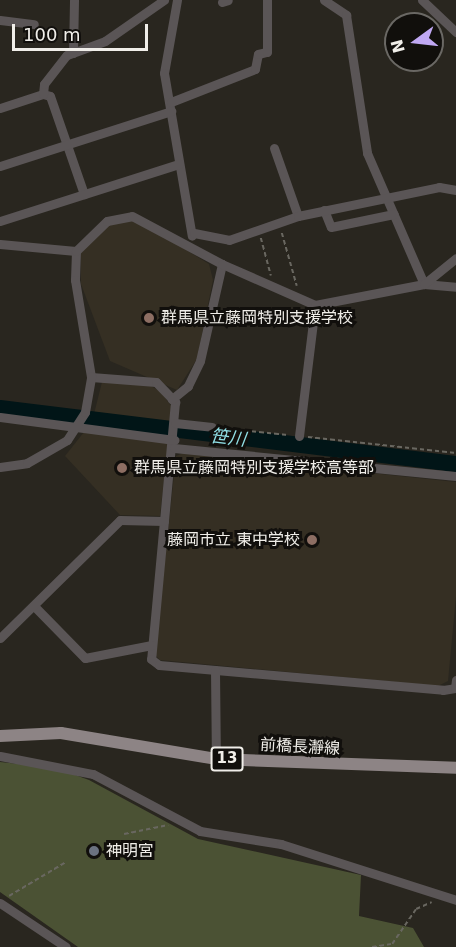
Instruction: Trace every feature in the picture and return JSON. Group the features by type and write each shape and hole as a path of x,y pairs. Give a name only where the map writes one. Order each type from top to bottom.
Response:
{"main road":[{"name":"前橋長瀞線","path":"0,736 61,734 216,759 456,768"}],"street":[{"path":"73,53 74,0"},
{"path":"43,94 44,84 73,53 105,41 164,0"},
{"path":"177,0 164,73 179,164 194,234 188,243"},
{"path":"0,166 171,106 255,69 258,54 267,51 267,0"},
{"path":"324,0 346,15 367,153 424,284"},
{"path":"422,0 456,32"},
{"path":"0,20 34,24"},
{"path":"0,108 43,94 50,96 84,194"},
{"path":"274,148 298,216"},
{"path":"0,221 179,164"},
{"path":"194,234 229,240 298,216 324,210 387,197 456,190"},
{"path":"324,210 331,227 393,214"},
{"path":"0,467 50,453 76,428 82,418 91,377 75,280 76,251 107,221 132,216 188,243 276,293 315,305 424,284 456,287"},
{"path":"0,244 76,251"},
{"path":"424,284 456,258"},
{"path":"172,399 188,387 200,361 222,264"},
{"path":"299,436 315,305"},
{"path":"91,377 145,379 172,399 175,423 174,444 151,659 159,665 443,690 455,688 456,680"},
{"path":"0,417 174,444 456,476"},
{"path":"175,423 212,427"},
{"path":"0,638 36,608 120,520 164,521"},
{"path":"36,608 85,658 152,645"},
{"path":"215,670 216,759"},
{"path":"0,756 93,774 200,831 281,844 456,900"},
{"path":"0,902 66,947"}],"path":[{"path":"279,223 301,300"},
{"path":"259,231 276,293"},
{"path":"212,427 456,453"},
{"path":"124,834 181,822"},
{"path":"0,902 66,862"},
{"path":"372,947 392,944 416,909 446,896"}],"shaded area":[{"name":"群馬県立藤岡特別支援学校","path":"126,220 141,222 209,264 213,280 197,359 177,390 110,361 81,284 81,248 109,223"},
{"path":"102,382 148,384 161,392 171,406 172,422 94,414"},
{"name":"群馬県立藤岡特別支援学校高等部","path":"84,432 168,443 160,516 120,515 65,456"},
{"name":"藤岡市立 東中学校","path":"183,453 456,482 456,597 448,681 438,686 160,660 155,655 176,456"}],"green space":[{"path":"0,762 56,768 89,780 198,839 361,875 359,916 413,928 424,947 78,947 0,892"}],"waterway":[{"name":"笹川","path":"0,408 456,464"}],"place":[{"name":"群馬県立藤岡特別支援学校","path":"149,318"},
{"name":"群馬県立藤岡特別支援学校高等部","path":"122,468"},
{"name":"藤岡市立 東中学校","path":"312,540"},
{"name":"神明宮","path":"94,851"}]}
